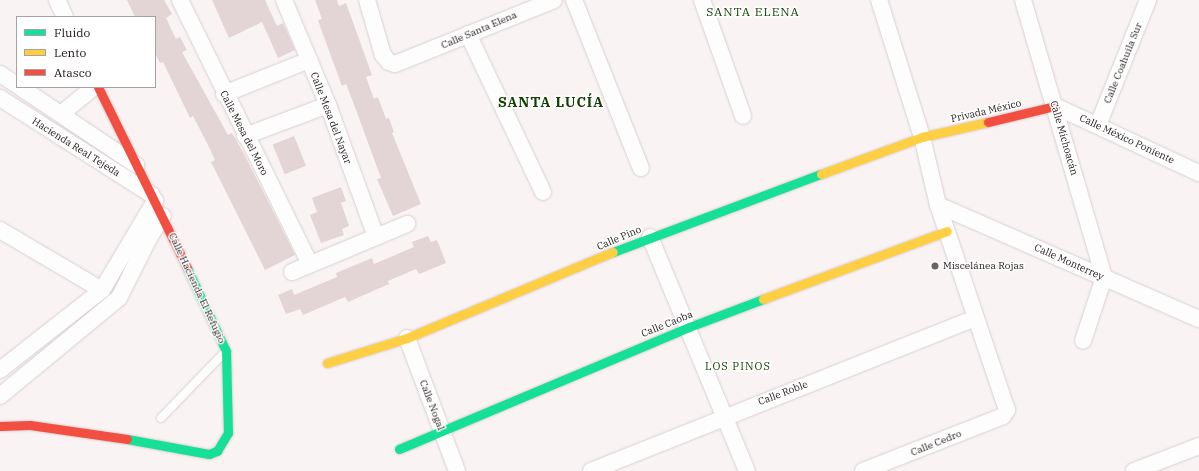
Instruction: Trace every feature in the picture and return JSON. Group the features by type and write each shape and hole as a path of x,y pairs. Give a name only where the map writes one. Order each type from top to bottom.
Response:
{"street":[{"path":"57,0 65,16"},
{"name":"Calle Mesa del Moro","path":"180,0 224,94 310,264"},
{"name":"Calle Mesa del Nayar","path":"284,0 328,105 376,237"},
{"name":"Calle Santa Elena","path":"367,0 383,55 389,62 395,64 468,34 533,4 554,0"},
{"path":"574,0 640,168"},
{"path":"702,0 743,116"},
{"path":"880,0 922,137 938,205 976,318"},
{"name":"Calle Michoacán","path":"1023,0 1104,277"},
{"name":"Calle Coahuila Sur","path":"1098,125 1148,0"},
{"path":"468,34 543,192"},
{"path":"224,94 309,60"},
{"path":"0,74 16,84"},
{"name":"Hacienda Real Tejeda","path":"22,88 136,165"},
{"name":"Hacienda Real Tejeda","path":"61,114 93,88"},
{"name":"Calle Hacienda El Refugio","path":"0,426 30,425 138,440 209,454 218,451 224,442 230,423 226,351 163,216 98,88"},
{"name":"Hacienda Real Tejeda","path":"0,98 154,198"},
{"path":"245,136 328,105"},
{"name":"Privada México","path":"922,137 1054,106"},
{"name":"Calle México Poniente","path":"1054,106 1098,125 1199,173"},
{"name":"Calle Pino","path":"327,363 407,338 650,237 922,137"},
{"path":"0,370 102,290 154,198"},
{"name":"Calle Monterrey","path":"938,205 1199,319"},
{"path":"4,386 119,298 149,238 163,216"},
{"path":"292,272 407,224"},
{"path":"0,230 102,290"},
{"name":"Calle Caoba","path":"399,449 689,327 947,231"},
{"path":"650,237 689,327 723,417 747,471"},
{"path":"1083,341 1104,277"},
{"name":"Calle Cedro","path":"872,470 1007,413 1007,408 976,318"},
{"name":"Calle Roble","path":"591,471 723,417 976,318"},
{"name":"Calle Nogal","path":"407,338 457,471"},
{"path":"1142,470 1199,446"}],"lane":[{"path":"161,418 226,351"}],"building":[{"path":"127,0 164,0 172,14 166,18 176,39 180,37 187,50 182,52 228,135 232,133 243,152 295,255 265,270 211,162 215,160 208,145 193,116 190,118 163,62 160,63 156,55 156,16 135,16"},
{"path":"212,0 265,0 277,26 283,23 295,50 278,58 262,22 229,38"},
{"path":"315,0 337,0 339,6 346,3 372,75 366,77 374,99 378,97 386,119 389,118 394,132 392,133 421,204 393,216 377,179 381,178 352,99 346,84 342,86 321,29 318,20 322,19"},
{"path":"294,136 306,166 285,174 273,145"},
{"path":"341,187 346,201 341,203 349,226 342,229 344,235 321,243 310,215 317,212 312,198"},
{"path":"428,236 431,242 437,240 446,263 419,274 416,269 388,281 389,284 348,302 345,297 303,315 300,309 286,314 278,295 292,289 294,295 337,277 336,273 372,258 374,264 414,247 412,242"}],"traffic: fast":[{"path":"613,252 821,174"},
{"path":"127,439 209,454 217,451 228,433 226,351 187,268"},
{"path":"399,449 689,327 763,299"}],"traffic: slow":[{"path":"821,174 922,137 988,122"},
{"path":"763,299 947,231"},
{"path":"327,363 407,338 613,252"}],"traffic: jam":[{"path":"98,88 187,268"},
{"path":"988,122 1055,106"},
{"path":"0,426 30,425 127,439"}],"place":[{"name":"Miscelánea Rojas","path":"935,266"}],"district":[{"name":"SANTA ELENA","path":"753,12"},
{"name":"SANTA LUCÍA","path":"551,102"},
{"name":"LOS PINOS","path":"738,366"}]}
